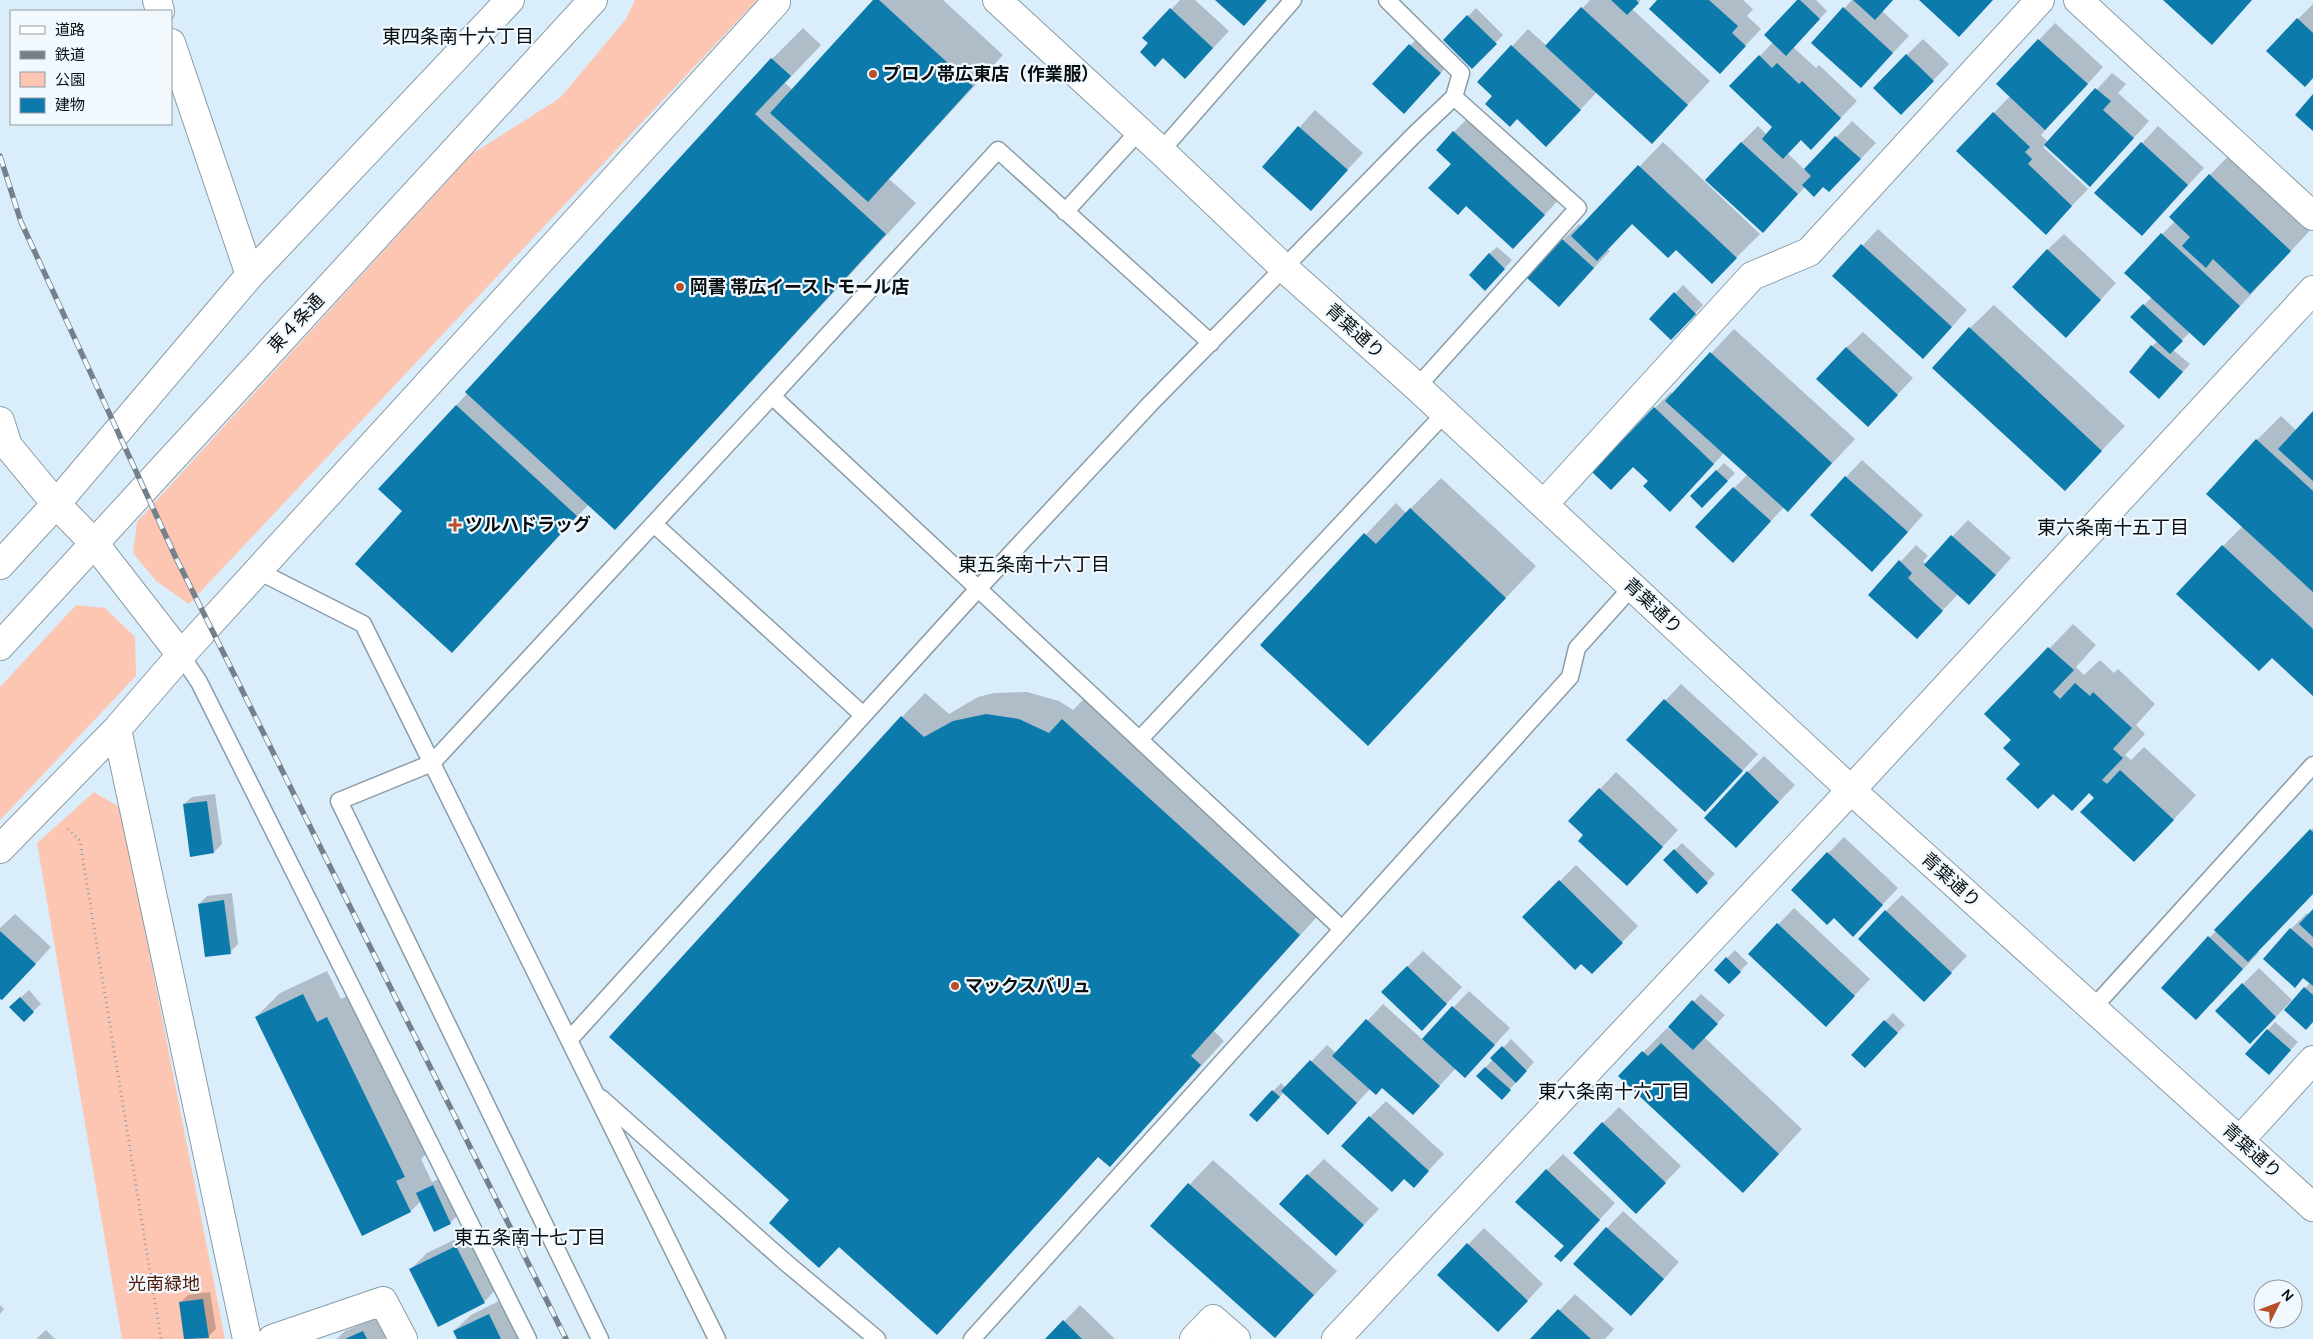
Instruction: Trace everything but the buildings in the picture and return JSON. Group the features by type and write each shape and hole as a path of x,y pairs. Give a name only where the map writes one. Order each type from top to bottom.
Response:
{"street":[{"path":"0,565 56,504 250,275 510,0"},
{"name":"東４条通","path":"0,646 592,0"},
{"path":"0,849 117,729 258,570 776,2 774,0"},
{"name":"青葉通り","path":"997,0 1161,151 1283,267 1417,387 1851,790 2313,1207"},
{"path":"1544,504 1752,276 1809,252 2040,0"},
{"path":"2078,0 2313,216"},
{"path":"172,46 250,275"},
{"path":"1336,1339 1851,790 2313,290"},
{"path":"0,421 8,446 56,504 94,544 181,655"},
{"path":"117,729 248,1339"},
{"path":"2240,1140 2313,1060"},
{"path":"272,1339 383,1301 402,1339"},
{"path":"1194,1339 1213,1319 1236,1339"}],"lane":[{"path":"1161,151 1293,0"},
{"path":"569,1040 977,590 1151,403 1283,267 1454,97 1462,73 1387,0"},
{"path":"1417,387 1578,208 1454,97"},
{"path":"1065,212 1139,132"},
{"path":"600,1339 339,801 432,763 998,150 1211,343"},
{"path":"772,396 977,590 1140,739 1342,929"},
{"path":"1140,739 1445,413"},
{"path":"654,524 863,715"},
{"path":"258,570 363,624 717,1339"},
{"path":"972,1339 1570,677 1577,648 1632,587"},
{"path":"181,655 203,690 528,1339"},
{"path":"2093,1008 2313,765"},
{"path":"594,1092 784,1261 877,1339"}],"path":[{"path":"42,805 80,841 161,1339"}],"green space":[{"path":"635,0 757,0 189,604 156,581 133,553 137,522 472,154 560,98 626,19"},
{"path":"76,605 105,608 135,637 136,676 0,820 0,687"},
{"name":"光南緑地","path":"94,792 121,808 225,1339 122,1339 37,843"}],"railway":[{"path":"0,156 21,222 176,558 566,1339"}],"place":[{"name":"プロノ帯広東店（作業服）","path":"873,74"},
{"name":"岡書 帯広イーストモール店","path":"680,287"},
{"name":"ツルハドラッグ","path":"455,525"},
{"name":"マックスバリュ","path":"955,986"}],"district":[{"name":"東四条南十六丁目","path":"458,36"},
{"name":"東六条南十五丁目","path":"2113,527"},
{"name":"東五条南十六丁目","path":"1034,564"},
{"name":"東六条南十六丁目","path":"1614,1091"},
{"name":"東五条南十七丁目","path":"530,1237"}]}
